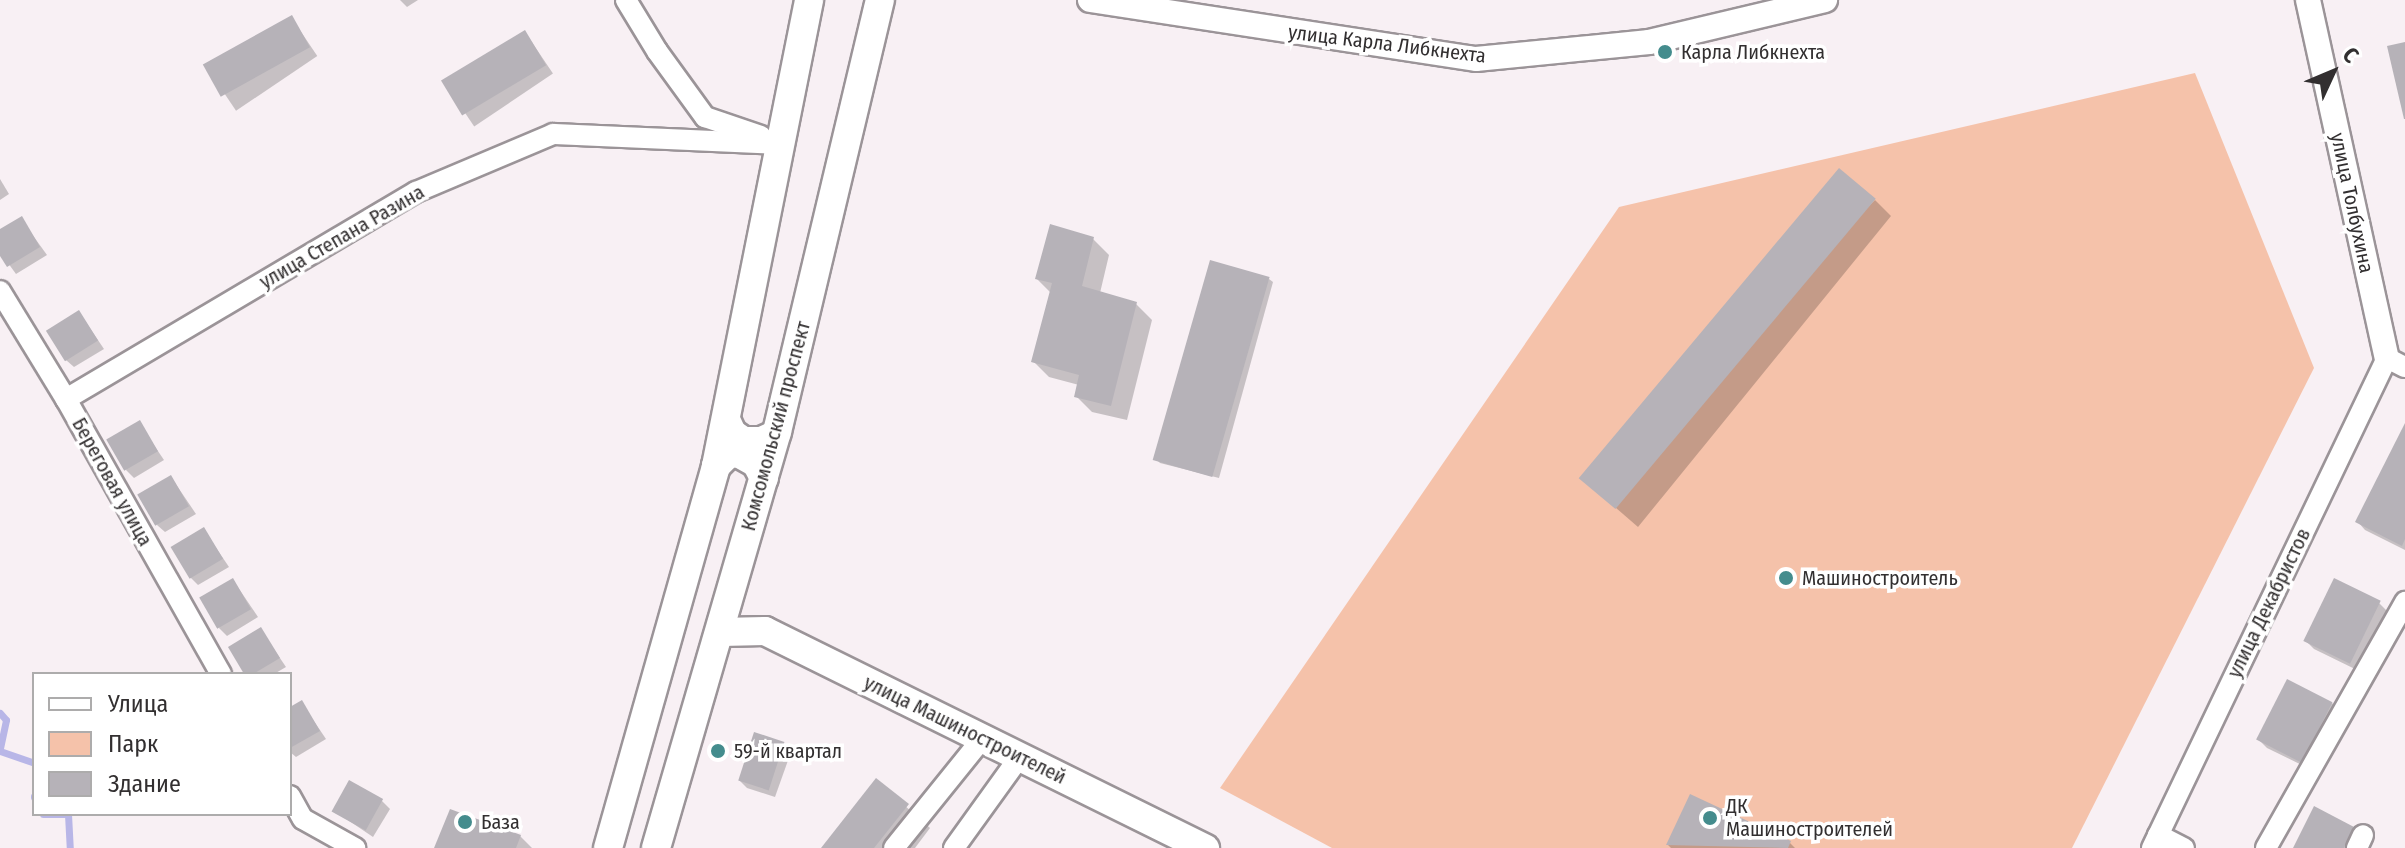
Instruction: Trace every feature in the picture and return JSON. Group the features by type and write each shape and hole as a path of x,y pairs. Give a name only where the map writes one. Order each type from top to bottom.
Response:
{"main road":[{"path":"608,848 716,466 809,0"},
{"name":"Комсомольский проспект","path":"656,848 777,432 880,0"},
{"path":"716,466 728,454 738,453 756,463 764,478"},
{"name":"улица Машиностроителей","path":"721,632 765,631 1205,848"}],"street":[{"path":"626,0 657,51 705,117 782,144"},
{"name":"улица Карла Либкнехта","path":"1090,0 1476,59 1649,42 1825,0"},
{"name":"улица Толбухина","path":"2308,0 2396,363"},
{"name":"улица Степана Разина","path":"66,399 416,192 553,134 782,144"},
{"name":"Береговая улица","path":"0,291 66,399 220,672"},
{"name":"улица Декабристов","path":"2155,841 2396,363"},
{"path":"726,415 734,432 744,439 761,439 777,432"},
{"path":"2266,848 2405,602"},
{"path":"894,848 982,739"},
{"path":"954,848 1019,758"},
{"path":"292,800 303,819 355,848"},
{"path":"2155,841 2184,848"}],"green space":[{"name":"Машиностроитель","path":"2195,73 2314,368 2072,848 1332,848 1220,788 1619,207"}],"building":[{"path":"292,15 310,47 221,97 203,64"},
{"path":"525,30 546,65 462,116 441,80"},
{"path":"2405,42 2405,119 2404,119 2387,46"},
{"path":"1839,168 1876,199 1615,509 1579,478"},
{"path":"22,216 40,247 7,267 0,256 0,229"},
{"path":"1050,224 1094,237 1082,286 1137,302 1111,406 1074,397 1079,375 1031,362 1052,283 1035,279"},
{"path":"1210,260 1270,277 1212,477 1153,460"},
{"path":"79,310 98,341 65,361 46,331"},
{"path":"140,420 158,451 124,471 106,440"},
{"path":"2405,423 2405,539 2402,546 2355,522"},
{"path":"171,475 189,506 155,526 137,494"},
{"path":"204,527 223,559 190,579 171,547"},
{"path":"233,578 251,609 217,629 199,598"},
{"path":"2334,578 2381,601 2350,664 2303,641"},
{"path":"261,627 280,658 256,672 243,672 228,647"},
{"path":"2287,679 2332,702 2302,763 2256,740"},
{"path":"302,700 320,731 292,747 292,706"},
{"path":"754,732 784,742 769,790 738,781"},
{"path":"876,778 909,804 874,848 821,848"},
{"path":"349,780 383,799 366,830 332,811"},
{"name":"ДК Машиностроителей","path":"1690,794 1791,841 1788,848 1666,845"},
{"path":"2314,806 2354,827 2344,848 2293,848"},
{"name":"База","path":"450,809 521,835 516,848 434,848"}],"waterway":[{"path":"0,713 6,720 0,748"},
{"path":"0,751 32,762"},
{"path":"68,816 70,848"}],"place":[{"name":"Карла Либкнехта","path":"1665,52"},
{"name":"Машиностроитель","path":"1786,578"},
{"name":"59-й квартал","path":"718,751"},
{"name":"ДК Машиностроителей","path":"1710,818"},
{"name":"База","path":"465,822"}]}
